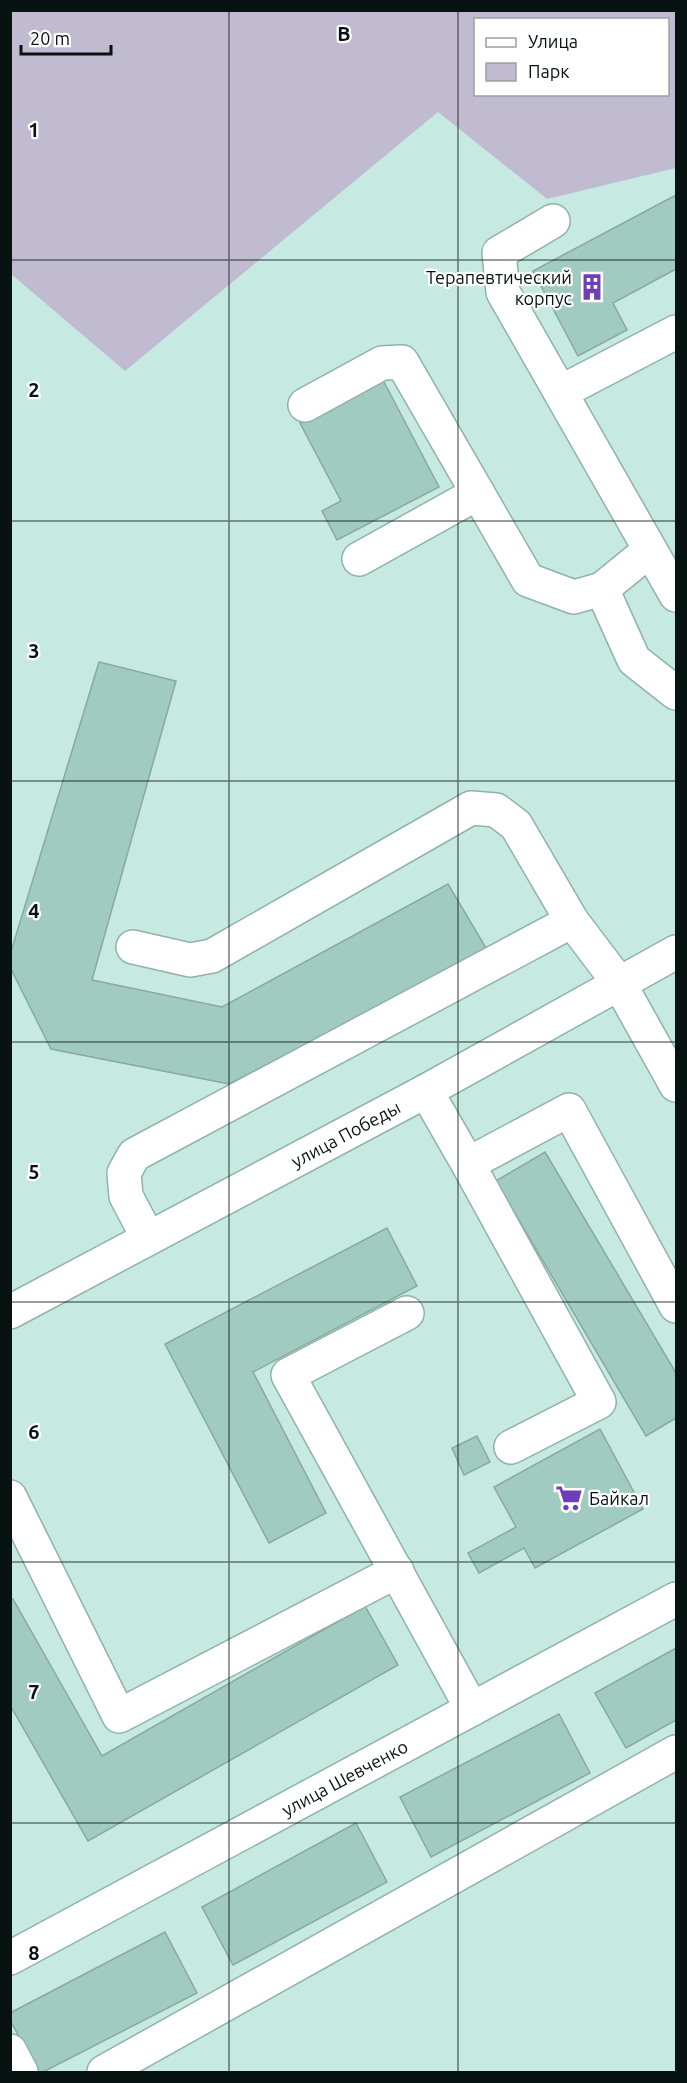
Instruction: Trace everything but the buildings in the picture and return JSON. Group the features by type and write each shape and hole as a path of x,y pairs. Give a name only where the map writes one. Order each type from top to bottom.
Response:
{"street":[{"path":"552,221 499,253 502,292 676,595"},
{"path":"561,392 676,332"},
{"path":"305,405 382,363 402,362 528,580 574,597 602,589 650,550"},
{"path":"359,559 478,493"},
{"path":"602,589 634,660 676,693"},
{"path":"133,946 190,960 212,956 471,808 496,810 516,825 572,921 619,983 676,1085"},
{"path":"148,1238 126,1196 124,1173 134,1155 572,921"},
{"name":"улица Победы","path":"10,1312 426,1091 676,952"},
{"path":"426,1091 599,1402 511,1447"},
{"path":"468,1164 569,1110 676,1306"},
{"path":"407,1313 288,1375 472,1709"},
{"path":"12,1505 119,1716 397,1571"},
{"name":"улица Шевченко","path":"10,1958 676,1599"},
{"path":"106,2072 676,1752"},
{"path":"10,2051 21,2073"}],"green space":[{"path":"11,10 676,11 676,168 547,199 438,112 125,371 11,274"}],"place":[{"name":"Терапевтический корпус","path":"592,287"},
{"name":"Байкал","path":"569,1498"}]}
